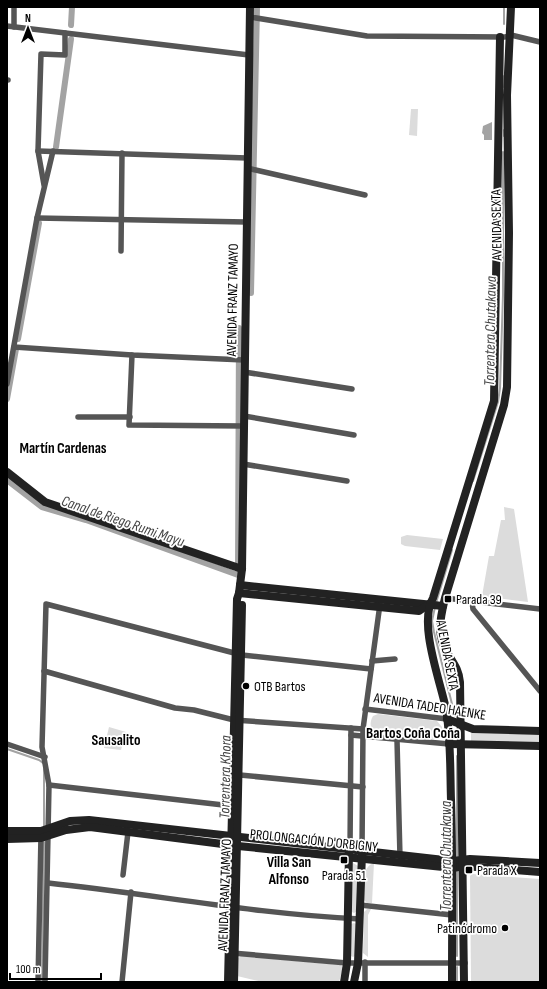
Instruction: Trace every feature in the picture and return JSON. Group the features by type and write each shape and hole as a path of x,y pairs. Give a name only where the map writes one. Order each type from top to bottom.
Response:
{"main road":[{"name":"AVENIDA FRANZ TAMAYO","path":"235,841 232,806 242,598 240,589 242,569 250,17 248,7"},
{"name":"AVENIDA SEXTA","path":"452,982 458,962 456,744 454,721 427,624 438,603 494,401 504,147 505,36 511,7"},
{"name":"AVENIDA SEXTA","path":"464,982 458,962 452,915 457,864 456,744 454,721 459,673 440,639 438,603 433,598 465,507 504,405 507,387 509,233 504,147"},
{"path":"7,472 45,502 242,569"},
{"path":"240,589 438,603"},
{"path":"240,589 419,612 438,603"},
{"name":"AVENIDA FRANZ TAMAYO","path":"228,982 231,953 235,841 240,775 237,720"},
{"name":"AVENIDA TADEO HAENKE","path":"454,721 473,729 540,731"},
{"path":"456,744 540,746"},
{"name":"PROLONGACIÓN D'ORBIGNY","path":"7,831 45,833 70,821 89,820 235,841"},
{"name":"PROLONGACIÓN D'ORBIGNY","path":"7,839 82,827 457,864"},
{"path":"344,982 347,963 349,853"},
{"path":"354,982 362,962 360,905 362,854"},
{"path":"457,864 540,863"},
{"path":"457,864 540,872"},
{"name":"AVENIDA FRANZ TAMAYO","path":"231,953 234,982"}],"street":[{"path":"14,7 14,27"},
{"path":"250,17 367,36 505,36 540,42"},
{"path":"7,26 249,55"},
{"path":"44,188 38,151 42,54 65,55 65,33"},
{"path":"38,151 247,158"},
{"path":"7,384 37,218 53,151"},
{"path":"121,251 122,153"},
{"path":"247,168 366,195"},
{"path":"37,218 246,222"},
{"path":"14,347 132,355 244,360"},
{"path":"132,355 129,425 244,426"},
{"path":"244,372 352,390"},
{"path":"244,416 354,435"},
{"path":"78,417 130,417"},
{"path":"243,464 346,481"},
{"path":"362,854 363,728 381,598"},
{"path":"438,603 472,602 540,609"},
{"path":"472,602 473,608 540,691"},
{"path":"38,982 45,833 49,785 42,747 46,604 239,654 371,669"},
{"path":"372,662 395,659"},
{"path":"44,671 175,708 194,710 237,720 363,728"},
{"name":"AVENIDA TADEO HAENKE","path":"365,709 454,721"},
{"path":"349,853 352,786 351,728"},
{"path":"351,736 456,744"},
{"path":"397,740 400,859"},
{"path":"7,744 45,757"},
{"path":"240,775 363,787"},
{"path":"49,785 232,806"},
{"path":"123,875 128,832"},
{"path":"45,833 48,883 45,982"},
{"path":"48,883 131,892 233,907 360,919"},
{"path":"122,982 131,892"},
{"path":"360,905 452,915"},
{"path":"231,953 347,963 458,962"},
{"path":"362,962 365,982"}],"shaded area":[{"path":"411,109 418,109 417,136 409,135"},
{"path":"492,122 492,140 484,140 484,135 482,133 483,126"},
{"path":"504,507 514,509 528,602 482,596 489,556 494,556 501,520 505,520"},
{"path":"407,535 443,539 440,550 405,546 401,544 401,537"},
{"path":"378,714 437,721 442,727 442,734 435,739 376,734 371,728 371,723 373,716"},
{"path":"109,727 126,732 121,750 104,748"},
{"path":"471,731 540,735 540,744 471,741"},
{"path":"353,863 358,866 357,911 354,913 352,912 351,865"},
{"path":"374,863 372,903 367,903 364,900 364,879 367,869"},
{"name":"Patinódromo","path":"472,874 540,879 540,982 471,982 470,876"},
{"path":"367,909 371,909 368,915 368,957 363,953 364,912"},
{"path":"351,924 356,924 355,956 353,957 351,956"},
{"path":"241,956 341,965 343,968 339,982 263,982 237,976 238,958"}],"waterway":[{"name":"Canal de Riego Rumi Mayu","path":"71,25 72,7"},
{"path":"251,293 257,7"},
{"name":"Torrentera Chutakawa","path":"504,7 504,24"},
{"name":"Canal de Riego Rumi Mayu","path":"56,147 71,39"},
{"name":"Torrentera Chutakawa","path":"503,76 503,87"},
{"name":"Torrentera Chutakawa","path":"504,130 504,136"},
{"name":"Torrentera Chutakawa","path":"473,481 498,402 500,388 503,295 503,152"},
{"name":"Canal de Riego Rumi Mayu","path":"18,339 39,223"},
{"name":"Canal de Riego Rumi Mayu","path":"7,480 42,507 86,520 238,575 239,328"},
{"name":"Canal de Riego Rumi Mayu","path":"7,399 16,349"},
{"name":"Torrentera Chutakawa","path":"436,603 452,550"},
{"name":"Torrentera Chutakawa","path":"435,607 432,621 434,632 455,716"},
{"path":"7,749 39,760 43,763"},
{"name":"Torrentera Chutakawa","path":"457,756 457,858"},
{"path":"44,769 44,826"},
{"path":"42,982 44,842"},
{"name":"Torrentera Chutakawa","path":"457,870 457,956"},
{"name":"Torrentera Chutakawa","path":"457,967 457,982"}],"place":[{"name":"Parada 39","path":"448,599"},
{"name":"OTB Bartos","path":"246,686"},
{"name":"Parada 51","path":"344,860"},
{"name":"Parada X","path":"469,870"},
{"name":"Patinódromo","path":"505,928"}],"district":[{"name":"Martín Cardenas","path":"63,448"},
{"name":"Bartos Coña Coña","path":"413,733"},
{"name":"Sausalito","path":"116,740"},
{"name":"Villa San Alfonso","path":"289,870"}],"water label":[{"name":"Torrentera Khora","path":"225,777"}]}
